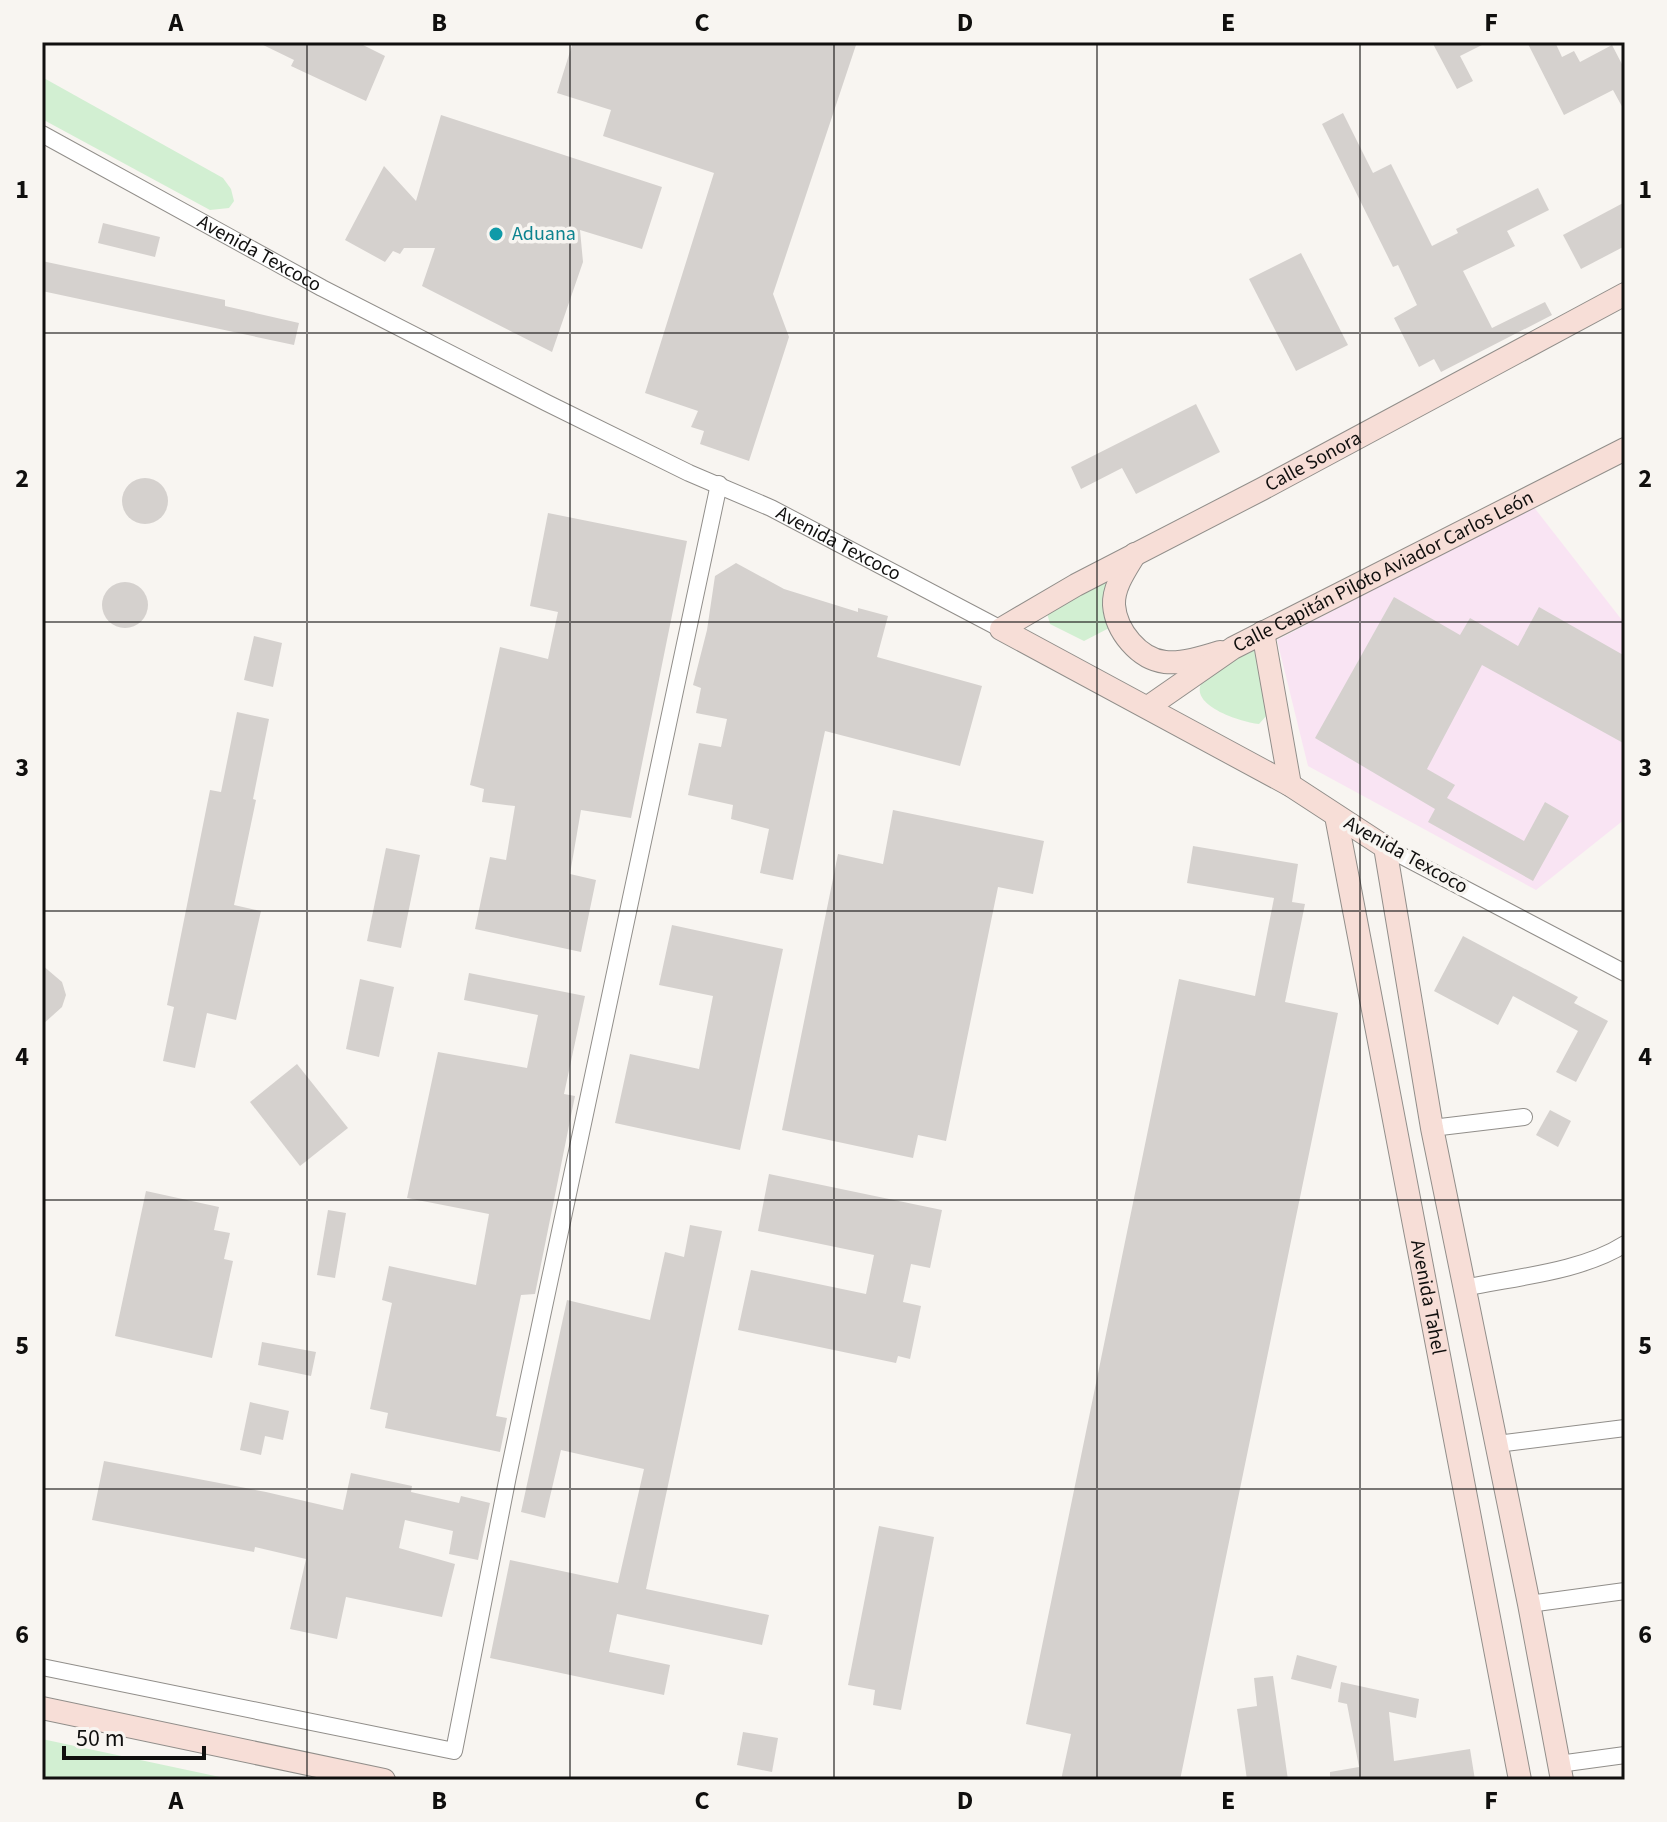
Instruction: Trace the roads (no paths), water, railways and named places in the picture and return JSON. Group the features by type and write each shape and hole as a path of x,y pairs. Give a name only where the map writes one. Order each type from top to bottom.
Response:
{"street":[{"name":"Avenida Texcoco","path":"42,134 322,288 547,403 878,563 1290,785 1385,847 1625,973"},
{"name":"Calle Sonora","path":"1001,629 1046,601 1625,294"},
{"name":"Calle Capitán Piloto Aviador Carlos León","path":"1148,707 1233,648 1625,449"},
{"path":"42,1667 454,1751 508,1476 719,484"},
{"path":"1136,553 1121,577 1114,605 1126,636 1139,651 1152,659 1168,662 1205,657 1233,648"},
{"path":"1263,632 1290,785"},
{"name":"Avenida Tahel","path":"1336,816 1520,1780"},
{"name":"Avenida Tahel","path":"1385,847 1432,1128 1560,1772"},
{"path":"1432,1128 1524,1117"},
{"path":"1464,1288 1585,1263 1625,1244"},
{"path":"1497,1444 1625,1428"},
{"path":"1529,1604 1625,1591"},
{"path":"42,1708 384,1780"},
{"path":"1560,1772 1625,1755"}],"place":[{"name":"Aduana","path":"496,234"}]}
